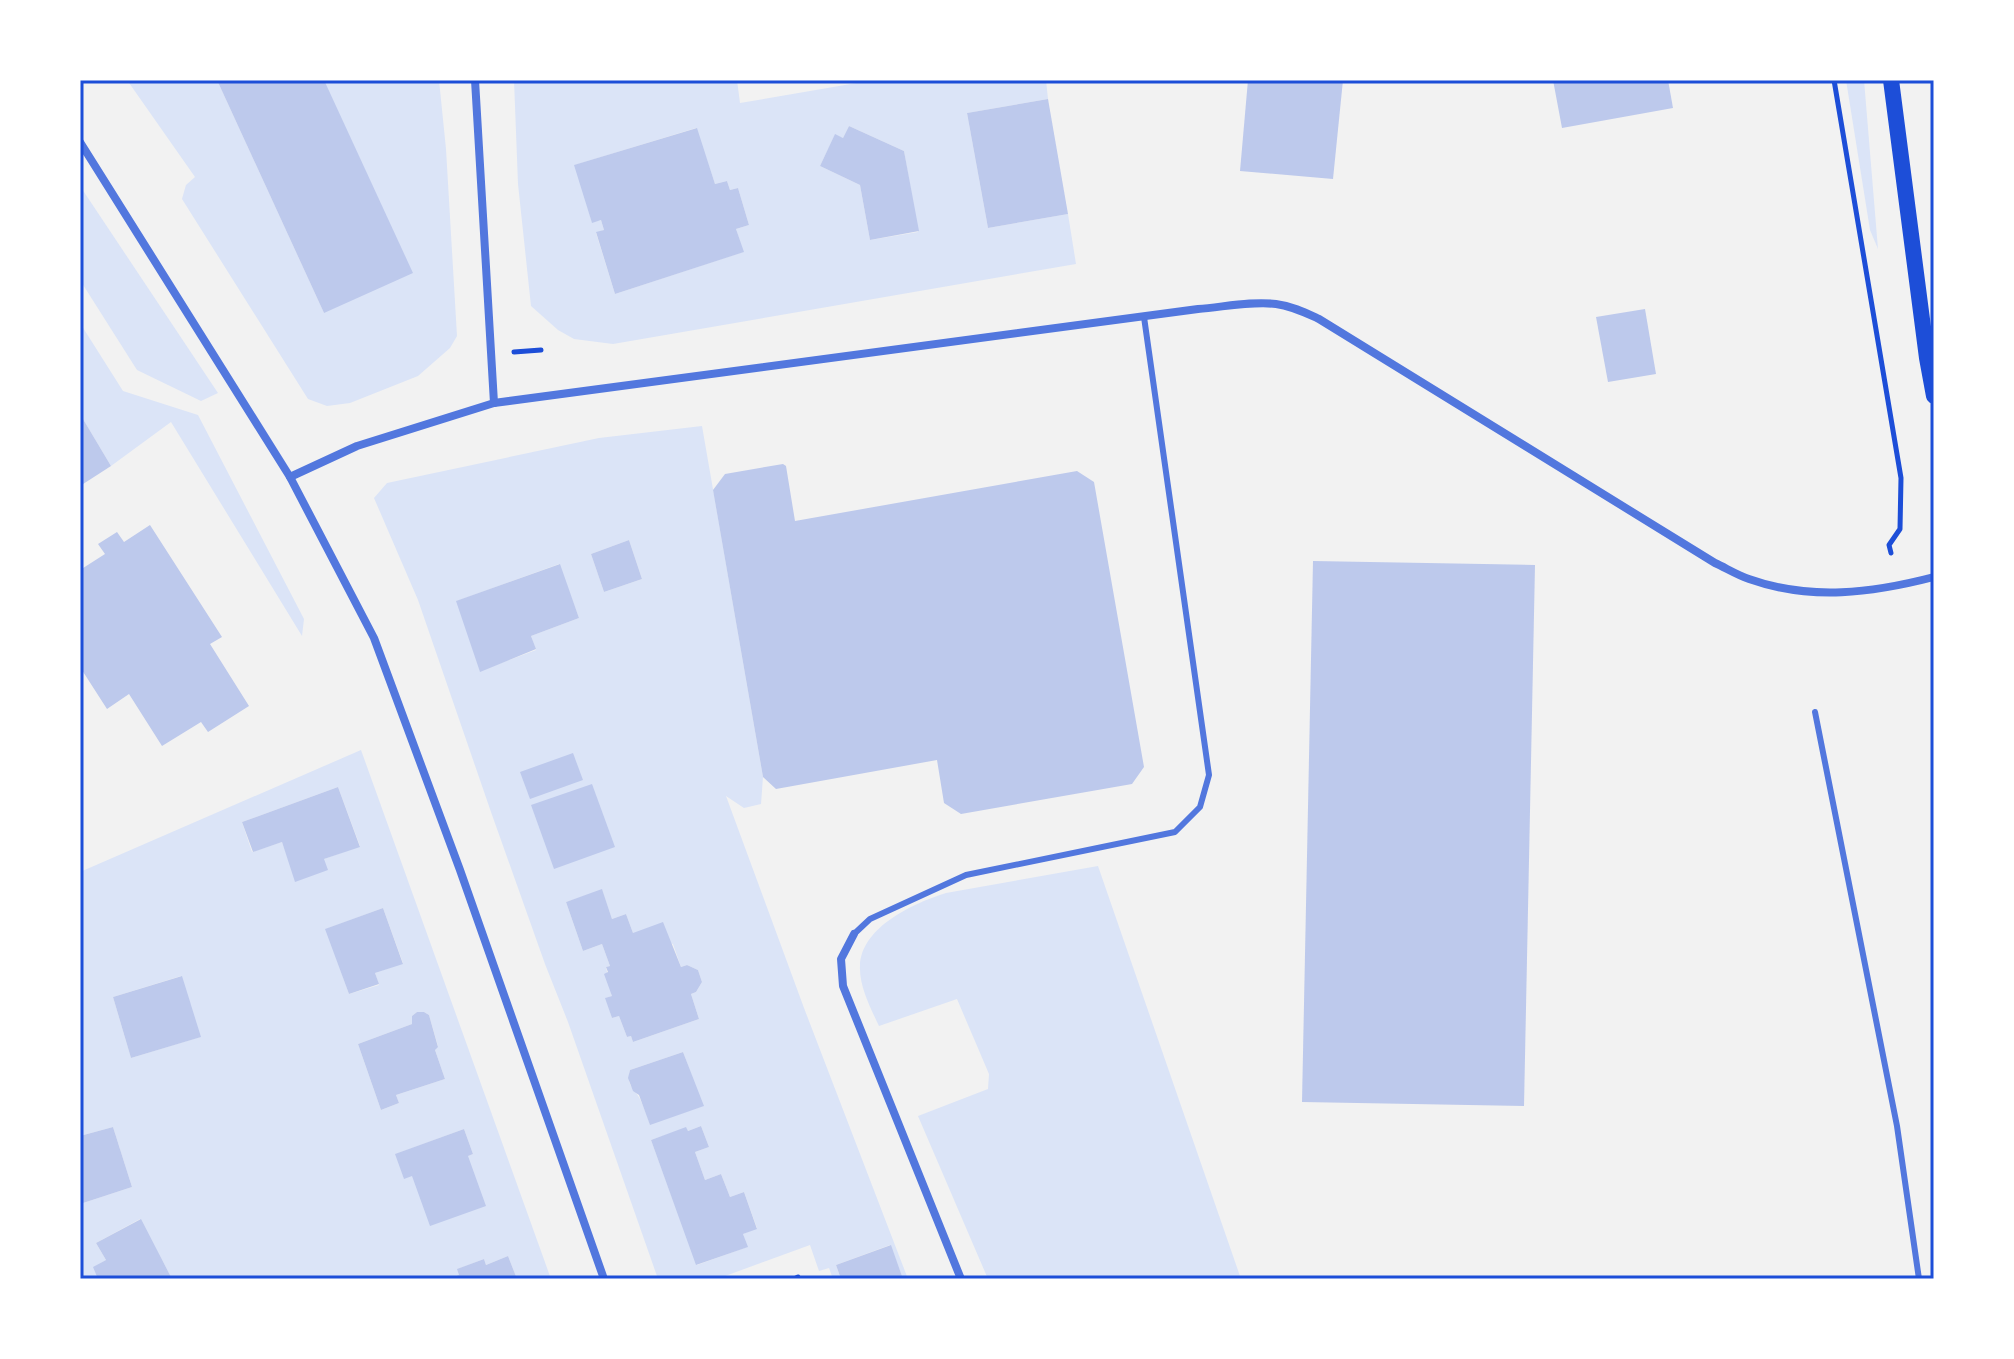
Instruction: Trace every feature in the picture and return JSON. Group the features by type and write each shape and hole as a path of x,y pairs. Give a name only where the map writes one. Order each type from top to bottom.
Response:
{"main road":[{"path":"1891,80 1934,396"}],"street":[{"path":"475,80 494,403"},
{"path":"80,142 290,477 374,638 604,1279"},
{"path":"290,477 357,446 494,403 1198,309 1278,304 1319,319 1715,563 1748,579 1785,589 1856,593 1934,577"},
{"path":"854,934 841,959 843,986 961,1279"}],"lane":[{"path":"854,934 870,919 966,875 1175,832 1200,807 1209,775 1144,317"},
{"path":"1815,712 1897,1126 1919,1279"}],"path":[{"path":"1834,80 1905,478 1900,529 1889,545 1891,553"}],"shaded area":[{"path":"127,80 217,80 324,313 324,80 439,80 457,336 450,348 418,376 350,403 327,406 308,399 182,199 186,185 195,177"},
{"path":"514,80 737,80 740,103 874,80 1046,80 1048,99 967,113 988,228 1068,214 1076,264 613,344 574,339 558,330 531,306 518,184","holes":["849,126 904,151 918,232 870,240 860,185 820,166 835,135 843,138","696,128 715,184 727,181 730,190 738,188 749,225 736,229 743,252 615,294 596,233 604,230 601,220 592,222 575,165"]},
{"path":"1846,80 1864,80 1878,249 1870,230"},
{"path":"80,186 218,393 201,401 137,370 80,280"},
{"path":"80,323 123,391 198,415 304,619 302,636 171,422 111,466 80,414"},
{"path":"702,426 763,777 761,804 744,808 726,796 908,1279 903,1279 890,1245 836,1265 841,1279 833,1279 829,1268 819,1271 810,1245 717,1279 658,1279 418,600 374,498 387,483 599,438","holes":["629,540 642,579 604,592 591,554","559,564 579,618 531,636 536,650 480,671 457,601","602,890 612,919 626,914 633,933 673,944 681,967 687,965 698,970 702,982 691,994 699,1019 633,1042 631,1036 627,1037 619,1016 612,1018 606,998 612,996 606,967 610,966 602,944 583,951 566,902","683,1052 703,1106 650,1124 629,1076 630,1070","701,1126 709,1147 695,1152 705,1180 721,1174 730,1197 744,1192 757,1228 743,1234 747,1247 697,1265 651,1140 686,1128 688,1131"]},
{"path":"361,750 551,1279 517,1279 508,1256 486,1265 484,1259 458,1269 459,1275 446,1279 172,1279 140,1219 96,1243 106,1260 94,1267 98,1279 80,1279 80,1204 132,1187 113,1127 80,1136 80,872","holes":["338,787 360,846 324,859 296,881 282,842 252,852 242,822","383,908 403,963 375,973 379,985 349,994 326,929","181,976 200,1037 131,1058 113,997","417,1012 429,1015 438,1046 435,1050 445,1079 396,1095 399,1103 381,1110 358,1044 412,1024 412,1016","464,1129 473,1154 404,1178 396,1154"]},
{"path":"1098,866 1241,1279 988,1279 918,1116 988,1089 989,1074 957,999 879,1026 866,997 860,974 863,952 879,928 905,910 946,893"}],"building":[{"path":"217,80 324,80 413,273 324,313"},
{"path":"1248,80 1343,80 1333,179 1240,171"},
{"path":"1553,80 1668,80 1673,108 1562,128"},
{"path":"1048,99 1068,214 988,228 967,113"},
{"path":"849,126 904,151 919,231 870,240 860,185 820,166 835,134 843,138"},
{"path":"697,128 715,184 727,181 730,190 738,188 749,225 736,229 744,252 615,294 596,232 604,230 601,220 592,223 574,165"},
{"path":"1645,309 1656,374 1608,382 1596,317"},
{"path":"80,414 111,466 80,486"},
{"path":"786,466 795,521 1077,471 1094,482 1144,767 1132,784 961,814 944,803 937,760 776,789 763,777 713,490 725,474"},
{"path":"150,525 222,637 210,644 249,706 208,732 201,722 162,746 129,694 107,709 80,667 80,570 105,554 98,544 117,532 124,542"},
{"path":"629,540 642,579 604,592 591,554"},
{"path":"1313,561 1535,565 1524,1106 1302,1102"},
{"path":"560,564 579,618 531,636 536,649 480,672 456,601"},
{"path":"573,753 583,780 530,799 520,772"},
{"path":"592,784 615,847 554,869 531,805"},
{"path":"338,787 360,847 324,859 328,870 295,882 282,842 253,852 242,822"},
{"path":"602,889 612,919 626,914 633,933 663,922 681,967 687,965 698,970 702,982 691,994 699,1019 633,1042 631,1036 627,1037 619,1016 612,1018 605,998 612,996 604,974 608,972 606,967 610,966 602,944 583,951 566,902"},
{"path":"383,908 403,964 375,973 379,984 349,994 325,929"},
{"path":"182,976 201,1037 131,1058 113,997"},
{"path":"424,1012 429,1015 438,1047 435,1050 445,1079 396,1095 399,1103 381,1110 358,1044 412,1024 412,1016"},
{"path":"683,1052 704,1106 650,1125 639,1095 633,1091 628,1078 630,1070"},
{"path":"701,1126 709,1147 695,1152 705,1180 721,1174 730,1197 744,1192 757,1229 743,1234 748,1247 696,1265 651,1140 686,1127 688,1131"},
{"path":"113,1127 132,1187 80,1204 80,1136"},
{"path":"464,1129 473,1154 468,1156 486,1206 430,1226 412,1176 404,1179 395,1154"},
{"path":"141,1219 172,1279 98,1279 93,1267 106,1260 96,1243"},
{"path":"891,1245 903,1279 841,1279 836,1265"},
{"path":"508,1256 517,1279 448,1279 459,1275 457,1269 484,1259 486,1265"}]}
